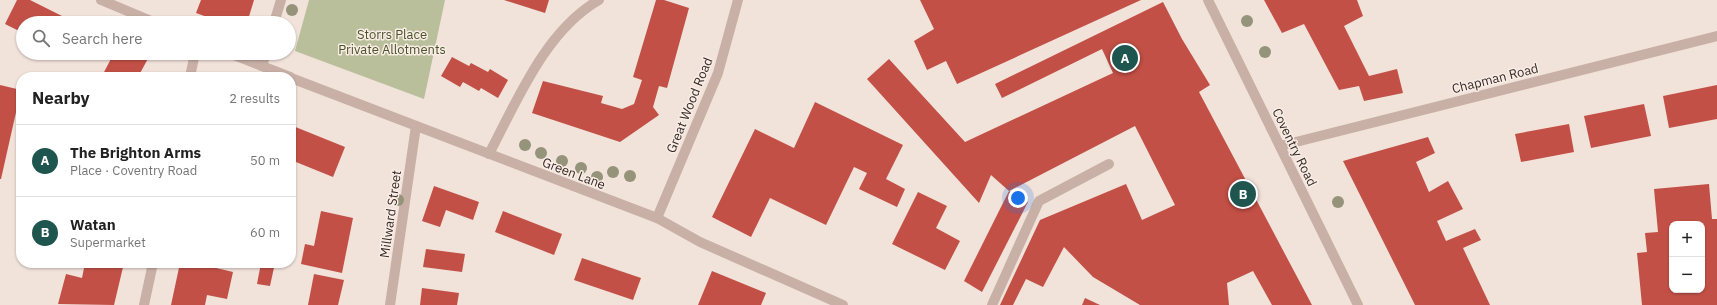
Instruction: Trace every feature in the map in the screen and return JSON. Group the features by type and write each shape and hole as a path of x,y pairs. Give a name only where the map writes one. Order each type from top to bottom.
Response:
{"street":[{"path":"101,0 139,16"},
{"path":"276,16 281,0"},
{"path":"489,154 533,71 565,26 599,0"},
{"name":"Great Wood Road","path":"657,218 718,73 738,0"},
{"name":"Coventry Road","path":"1208,0 1358,305"},
{"name":"Chapman Road","path":"1280,146 1717,36"},
{"path":"191,72 194,60"},
{"name":"Green Lane","path":"247,60 277,72"},
{"path":"262,66 264,60"},
{"name":"Green Lane","path":"296,79 657,218 700,242 843,305"},
{"name":"Millward Street","path":"390,305 416,126"},
{"path":"992,305 1039,201 1109,164"},
{"path":"144,305 151,268"}],"green space":[{"name":"Storrs Place Private Allotments","path":"309,0 445,0 424,99 296,51"}],"building":[{"path":"17,0 30,0 62,16 16,16 16,30 5,24"},
{"path":"201,0 254,0 249,16 204,16 196,13"},
{"path":"504,0 549,0 545,13"},
{"path":"656,0 664,0 689,8 667,88 659,86 653,107 659,115 620,142 532,113 543,81 603,96 601,103 622,109 634,104 642,80 633,77"},
{"path":"920,0 1141,0 957,84 946,61 927,70 914,41 934,29"},
{"path":"1264,0 1357,0 1363,16 1344,26 1369,76 1397,69 1403,93 1364,101 1359,86 1339,90 1304,24 1282,33"},
{"path":"1163,2 1182,39 1210,85 1199,92 1312,305 1272,305 1253,271 1227,283 1229,305 1140,305 1093,277 1064,247 1043,287 1026,279 1013,305 1000,305 1040,220 1126,184 1142,220 1175,205 1135,126 1009,191 991,175 979,203 867,79 889,59 965,142 1113,73 1102,49 1002,98 995,84"},
{"path":"452,57 469,66 471,63 488,72 490,69 508,80 498,98 481,88 479,91 463,82 460,87 441,76"},
{"path":"110,60 147,60 141,72 104,72"},
{"path":"0,85 16,89 16,112 0,179"},
{"path":"1717,85 1717,119 1669,128 1663,96"},
{"path":"815,102 903,145 886,179 905,189 897,207 859,189 867,173 854,167 826,225 770,198 751,237 712,217 755,129 794,148"},
{"path":"1644,104 1651,136 1591,148 1584,116"},
{"path":"1569,124 1574,152 1521,162 1515,134"},
{"path":"296,127 345,147 333,177 296,162"},
{"path":"1428,137 1435,153 1416,162 1429,192 1448,181 1463,209 1437,221 1446,241 1475,229 1481,240 1463,248 1490,305 1415,305 1343,161"},
{"path":"1709,184 1712,219 1717,219 1717,305 1642,305 1637,253 1647,252 1645,233 1658,232 1654,189"},
{"path":"434,186 479,202 473,220 446,210 440,227 422,221"},
{"path":"1009,191 1028,202 982,292 964,281"},
{"path":"918,192 947,206 936,228 960,241 945,270 892,244"},
{"path":"321,211 353,218 342,273 301,264 305,244 314,246"},
{"path":"503,211 562,234 554,255 495,232"},
{"path":"426,249 465,254 462,272 423,267"},
{"path":"582,258 641,278 633,300 574,280"},
{"path":"84,268 123,268 114,305 58,304 66,274 82,278"},
{"path":"179,268 216,268 233,272 227,299 207,295 205,305 171,305"},
{"path":"260,268 274,268 270,286 257,284"},
{"path":"712,271 766,293 761,305 698,305"},
{"path":"314,274 344,280 338,305 308,305"},
{"path":"422,288 459,293 457,305 420,305"},
{"path":"1085,298 1100,305 1082,305"}],"place":[{"name":"The Brighton Arms","path":"1125,58"},
{"name":"Watan","path":"1243,194"}]}
